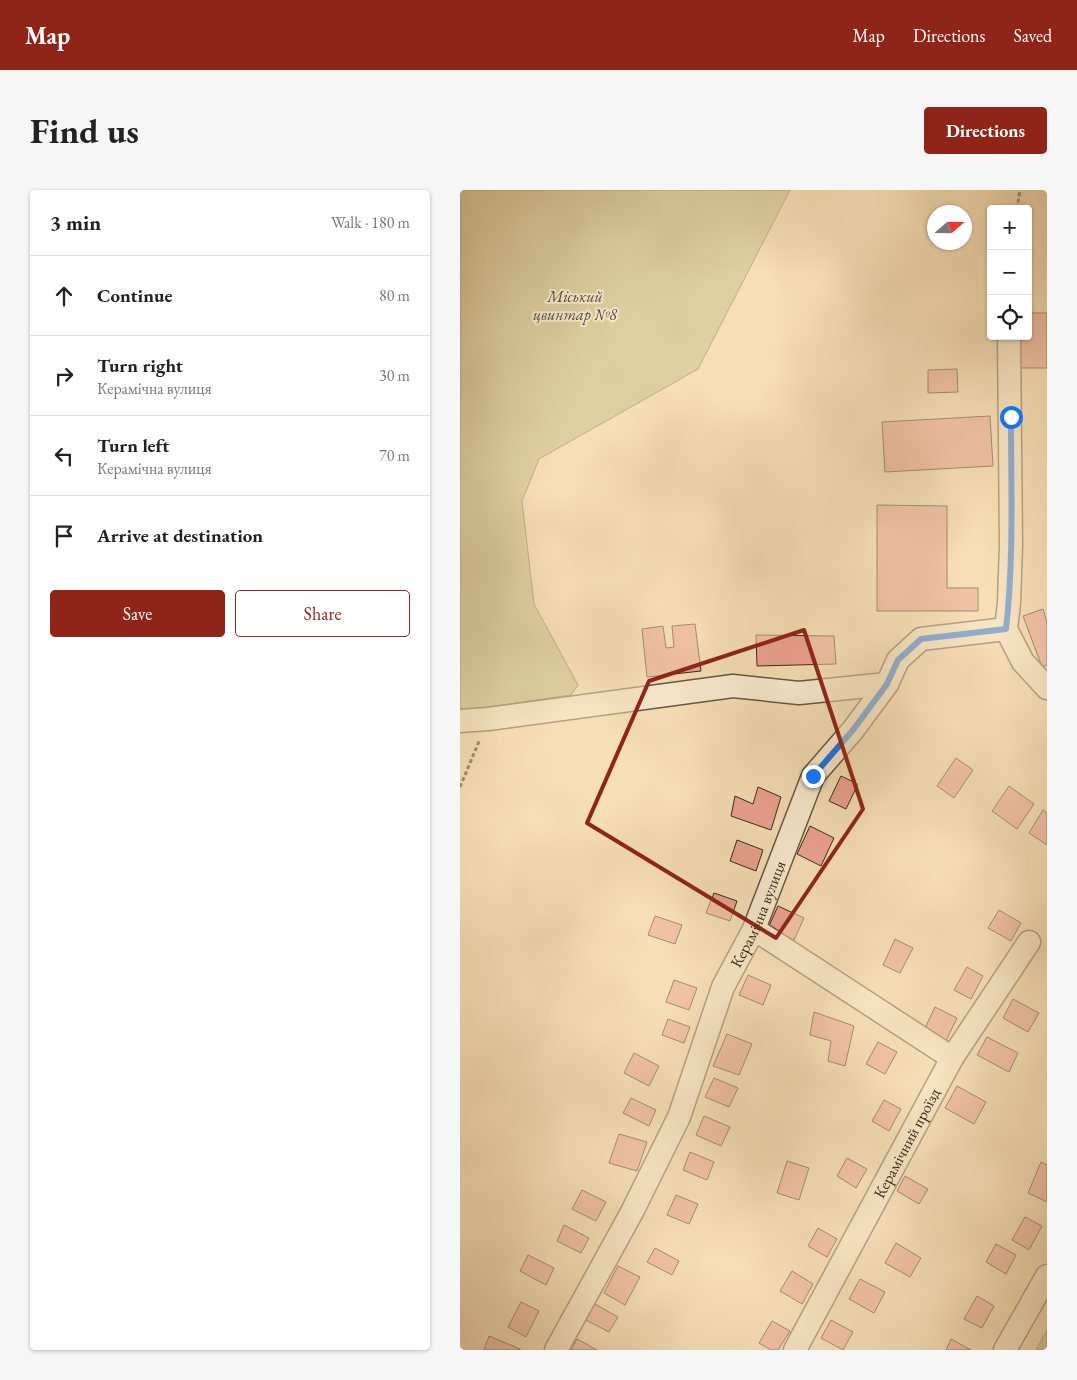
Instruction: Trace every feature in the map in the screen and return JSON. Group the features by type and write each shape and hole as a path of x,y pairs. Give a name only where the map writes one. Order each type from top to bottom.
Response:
{"street":[{"path":"1009,340 1011,545 1006,629 1023,662 1047,688"},
{"name":"Керамічна вулиця","path":"556,1350 632,1212 678,1117 723,987 754,929 813,776 853,730 887,684 898,660 921,639 1006,629"},
{"path":"460,721 488,719 733,686 798,693 887,684"},
{"path":"754,929 952,1058"},
{"name":"Керамічний проїзд","path":"794,1350 952,1058 1029,942"},
{"path":"1005,1350 1047,1276"}],"path":[{"path":"1018,205 1020,190"},
{"path":"460,787 488,719"}],"highlighted area":[{"path":"804,630 863,809 776,938 587,823 649,681"}],"green space":[{"name":"Міський цвинтар №8","path":"460,190 790,190 698,369 539,459 522,501 534,604 578,685 571,695 460,711"},
{"path":"1047,1330 1047,1350 1036,1350"}],"building":[{"path":"1032,313 1047,313 1047,368 1015,368 1015,340 1032,340"},
{"path":"957,369 958,392 928,393 928,370"},
{"path":"990,416 993,466 885,472 882,422"},
{"path":"877,505 947,506 947,588 978,588 978,611 877,611"},
{"path":"1043,609 1047,622 1047,665 1042,667 1023,616"},
{"path":"695,624 701,671 647,677 642,629 663,626 666,648 674,647 672,626"},
{"path":"756,635 834,636 836,664 757,666"},
{"path":"956,758 973,770 954,798 937,786"},
{"path":"841,776 858,784 846,809 829,801"},
{"path":"1009,786 1034,804 1017,829 992,811"},
{"path":"758,787 781,797 771,830 731,816 735,796 753,804"},
{"path":"1043,810 1047,813 1047,845 1029,833"},
{"path":"810,826 834,838 821,866 797,854"},
{"path":"737,840 763,850 756,871 730,861"},
{"path":"714,893 737,901 730,921 706,913"},
{"path":"778,906 804,918 794,940 768,928"},
{"path":"999,910 1021,923 1011,941 988,928"},
{"path":"655,916 682,925 675,944 648,935"},
{"path":"895,939 913,948 900,973 883,965"},
{"path":"967,967 983,976 971,999 954,990"},
{"path":"748,975 771,985 763,1005 739,995"},
{"path":"674,980 697,988 689,1010 666,1002"},
{"path":"1013,999 1039,1013 1028,1032 1003,1018"},
{"path":"935,1007 957,1018 946,1041 924,1030"},
{"path":"814,1012 854,1026 845,1066 828,1061 831,1041 810,1035"},
{"path":"668,1019 690,1027 684,1043 662,1035"},
{"path":"727,1034 752,1044 739,1075 713,1066"},
{"path":"987,1037 1018,1053 1009,1072 977,1055"},
{"path":"878,1042 897,1052 885,1074 866,1064"},
{"path":"634,1053 659,1066 649,1086 624,1073"},
{"path":"714,1078 738,1088 729,1107 705,1097"},
{"path":"957,1086 986,1102 974,1124 945,1108"},
{"path":"631,1098 656,1110 649,1126 623,1113"},
{"path":"884,1100 901,1109 889,1131 872,1121"},
{"path":"704,1116 730,1127 721,1146 696,1135"},
{"path":"619,1134 647,1142 637,1171 609,1163"},
{"path":"690,1152 714,1162 707,1180 683,1170"},
{"path":"847,1158 867,1169 856,1188 837,1176"},
{"path":"787,1161 809,1168 799,1200 777,1193"},
{"path":"1041,1162 1047,1165 1047,1202 1028,1193"},
{"path":"905,1176 928,1189 919,1204 897,1191"},
{"path":"582,1190 606,1202 596,1221 572,1209"},
{"path":"676,1195 698,1204 689,1224 667,1215"},
{"path":"1025,1217 1042,1226 1029,1250 1012,1240"},
{"path":"564,1225 589,1238 581,1253 557,1241"},
{"path":"818,1228 837,1239 827,1257 808,1246"},
{"path":"896,1243 921,1258 910,1277 885,1263"},
{"path":"996,1244 1016,1255 1006,1274 986,1262"},
{"path":"655,1248 679,1261 672,1275 647,1262"},
{"path":"528,1255 554,1268 546,1285 520,1271"},
{"path":"618,1266 640,1277 625,1305 604,1293"},
{"path":"792,1271 813,1284 802,1304 780,1291"},
{"path":"860,1279 885,1292 874,1313 849,1299"},
{"path":"977,1296 994,1306 982,1328 964,1319"},
{"path":"521,1302 539,1311 526,1337 508,1327"},
{"path":"593,1303 618,1317 609,1332 584,1319"},
{"path":"831,1320 853,1332 843,1350 821,1338"},
{"path":"772,1321 790,1331 778,1350 771,1350 759,1343"},
{"path":"489,1336 520,1349 520,1350 484,1350"},
{"path":"577,1339 597,1350 571,1350"},
{"path":"951,1339 971,1350 946,1350"}],"route":[{"path":"813,776 853,730 887,684 898,660 921,639 1006,629 1011,545 1011,417"}]}
